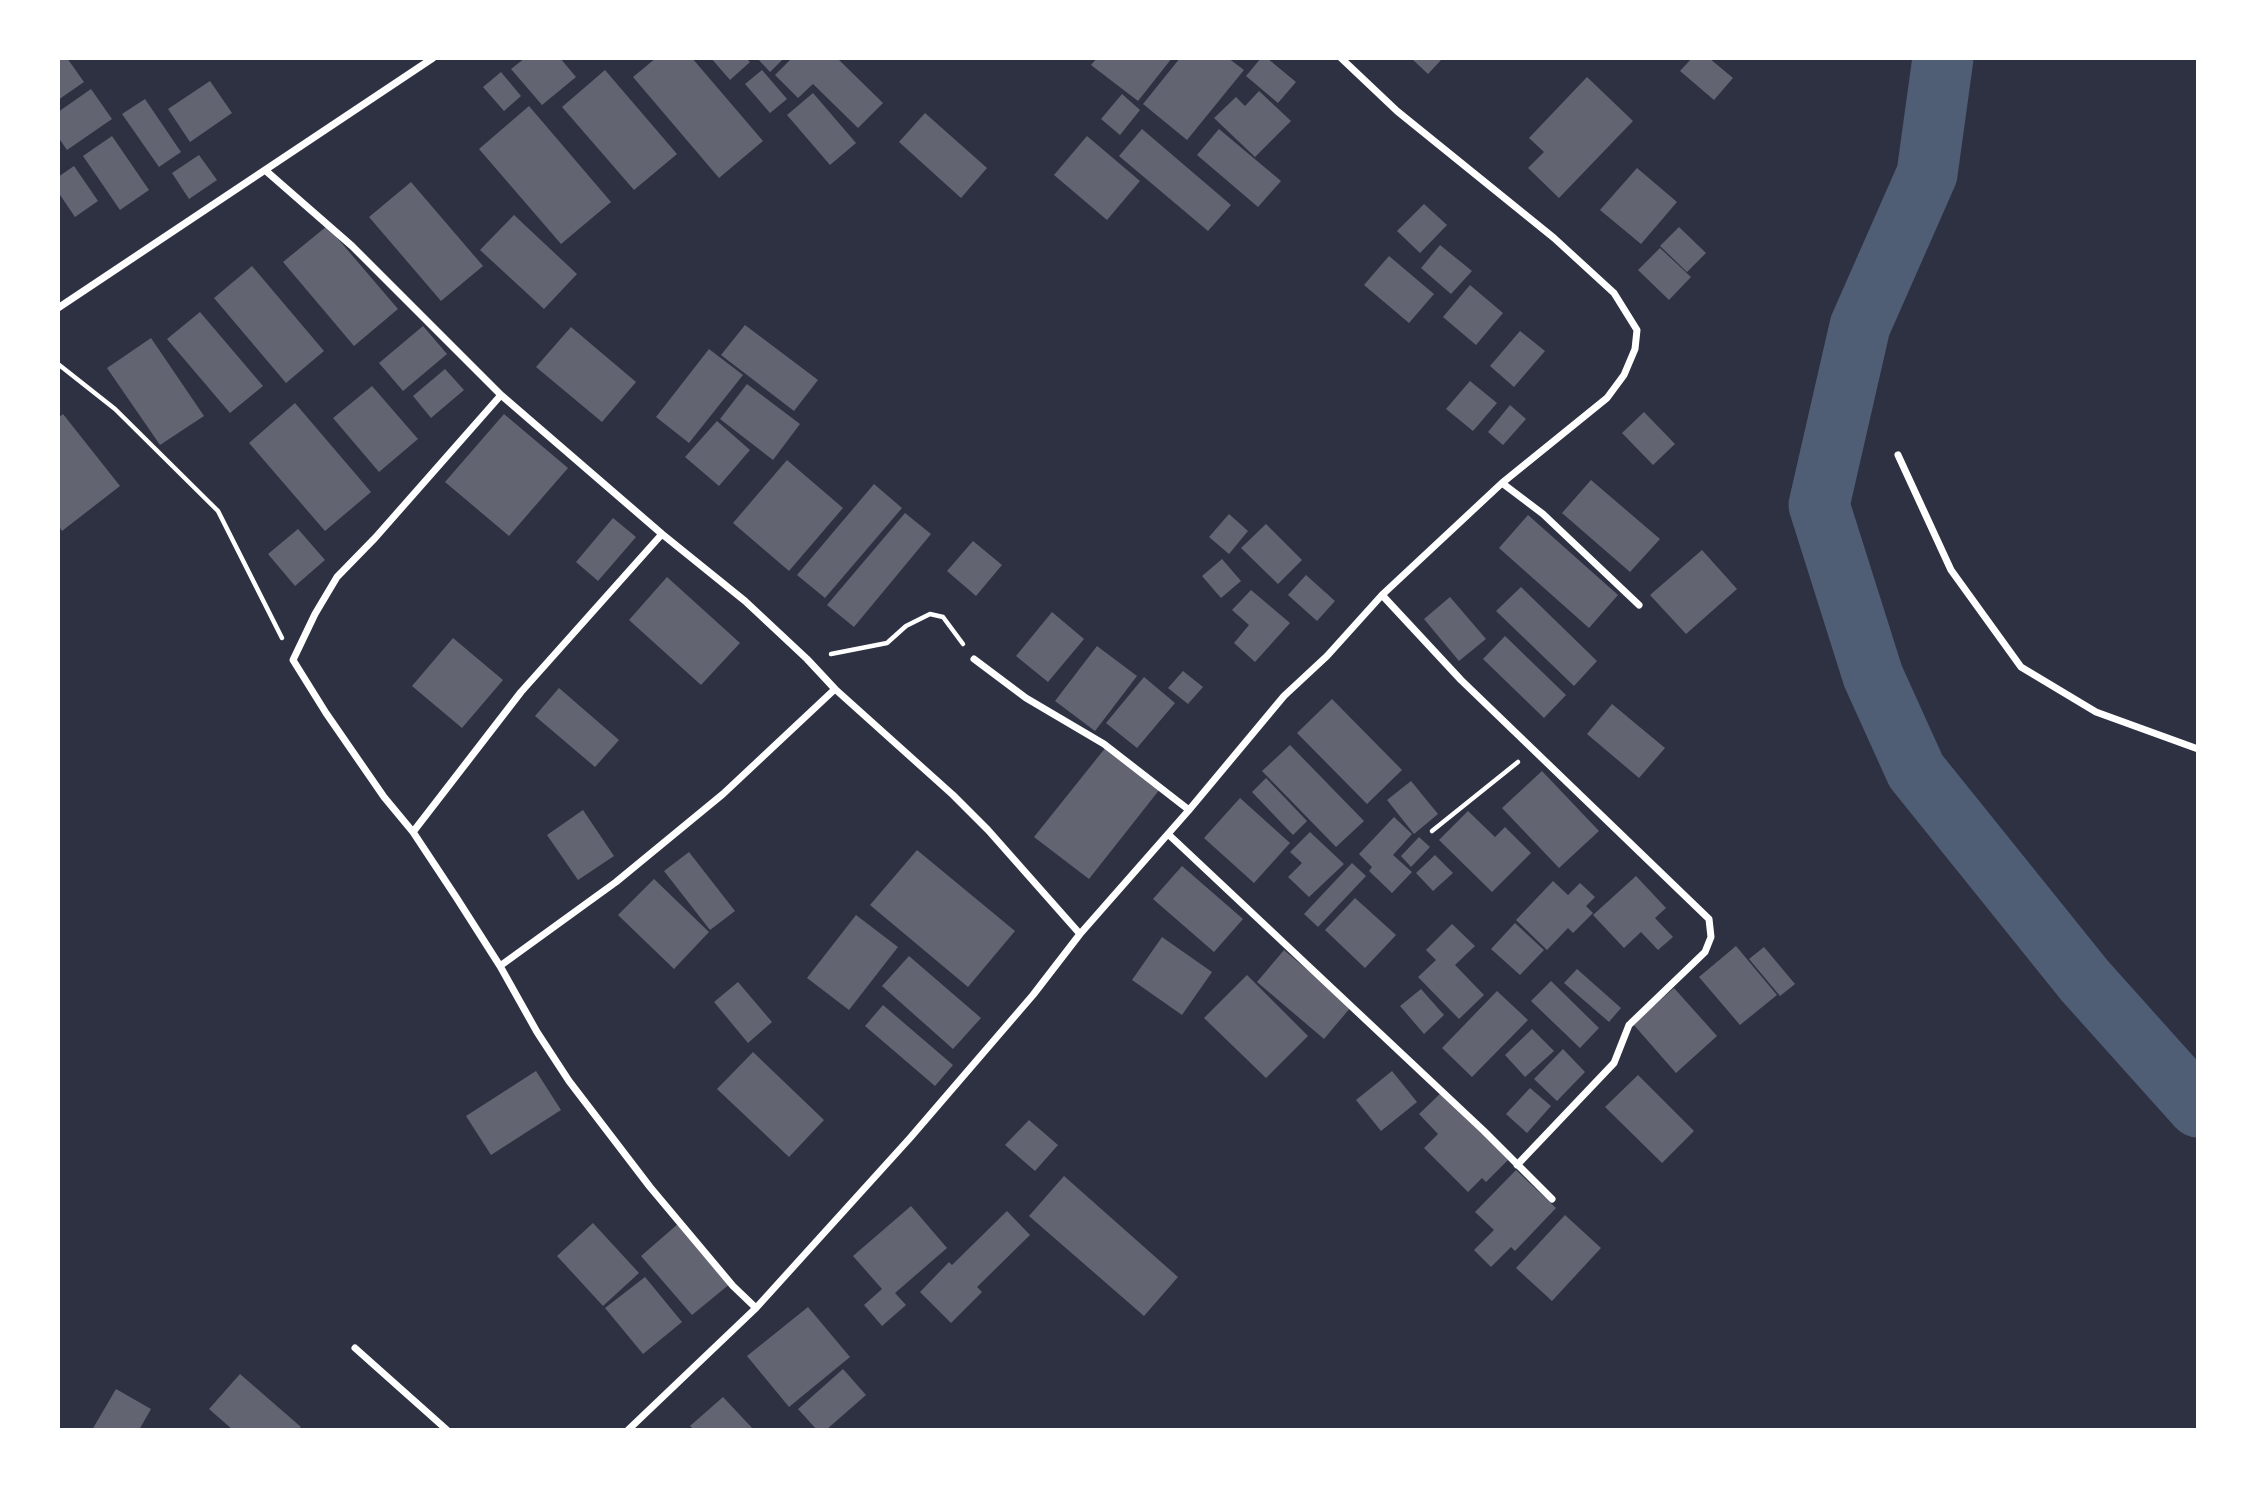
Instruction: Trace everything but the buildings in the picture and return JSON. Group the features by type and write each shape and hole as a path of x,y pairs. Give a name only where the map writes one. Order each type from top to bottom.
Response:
{"street":[{"path":"58,308 433,58"},
{"path":"628,1430 756,1308 910,1138 1284,696 1327,656 1382,595 1502,483 1607,398 1624,376 1635,349 1637,330 1614,293 1554,237 1397,111 1340,58"},
{"path":"265,170 352,246 501,395 662,534 745,601 807,659 835,690 953,795 988,830 1080,934"},
{"path":"501,395 375,538 337,577 315,614 293,660 384,797 413,832 500,966 517,999 569,1081 650,1187 733,1286 756,1308"},
{"path":"1898,455 1951,570 2021,667 2096,712 2198,749"},
{"path":"1502,483 1543,514 1639,605"},
{"path":"413,832 521,692 662,534"},
{"path":"1382,595 1461,680 1709,919 1711,937 1705,952 1629,1025 1614,1063 1517,1165"},
{"path":"974,659 1026,698 1104,744 1189,810"},
{"path":"500,966 615,882 723,794 835,690"},
{"path":"1168,834 1484,1131 1552,1199"},
{"path":"355,1348 447,1430"}],"path":[{"path":"58,364 115,409 218,511 293,660"},
{"path":"807,659 887,643 906,626 930,614 943,617 974,659"},
{"path":"1432,831 1532,750"}],"waterway":[{"path":"1943,58 1927,174 1860,326 1819,505 1873,676 1916,771 2085,981 2198,1107"}]}
